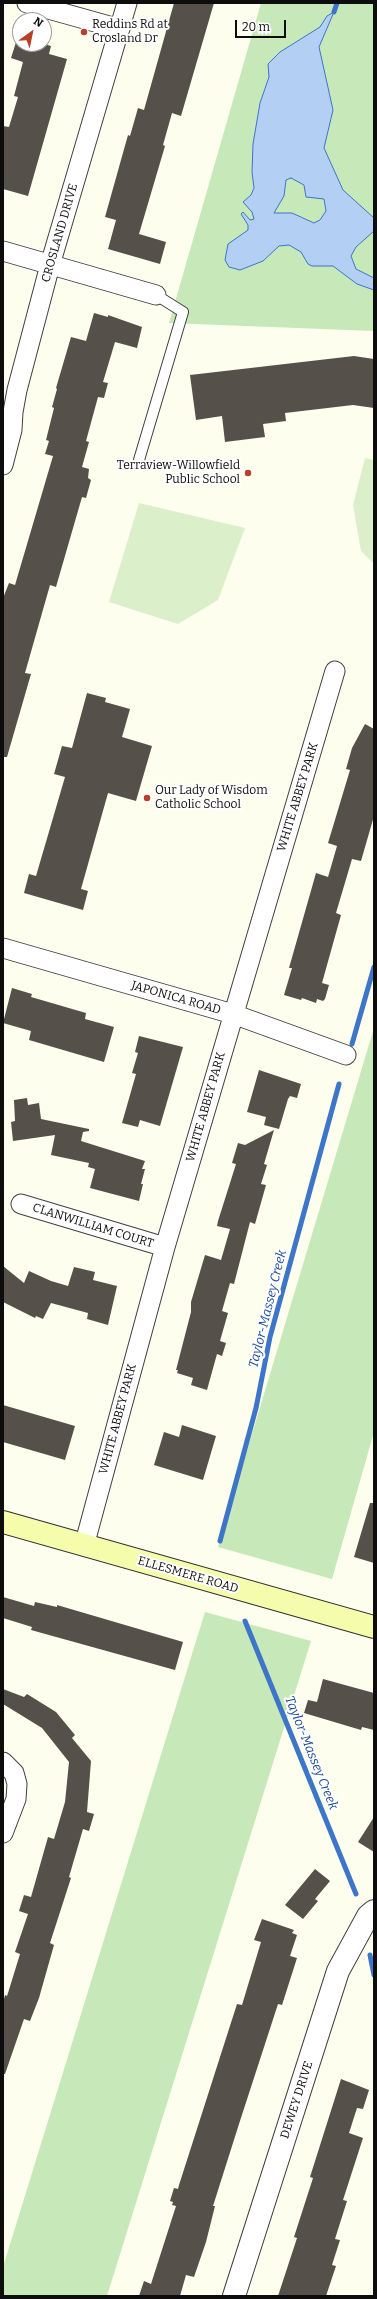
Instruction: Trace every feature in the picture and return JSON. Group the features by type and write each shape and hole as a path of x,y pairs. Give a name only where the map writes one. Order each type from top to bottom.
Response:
{"main road":[{"name":"ELLESMERE ROAD","path":"3,1522 374,1627"}],"street":[{"path":"27,3 120,29"},
{"name":"CROSLAND DRIVE","path":"3,465 12,430 13,412 17,390 50,265 127,3"},
{"path":"3,251 156,295"},
{"name":"WHITE ABBEY PARK","path":"84,1546 166,1247 335,670"},
{"name":"JAPONICA ROAD","path":"3,948 233,1014 346,1055"},
{"name":"CLANWILLIAM COURT","path":"21,1204 166,1247"},
{"path":"3,1762 14,1773 17,1784 16,1799 3,1833"},
{"name":"DEWEY DRIVE","path":"234,2296 338,1971 368,1916 374,1911"}],"lane":[{"path":"139,460 183,312 156,295"}],"green space":[{"path":"261,3 374,3 374,331 169,323"},
{"path":"365,458 374,460 374,564 361,551 353,505"},
{"path":"139,503 245,528 218,600 178,624 109,602"},
{"path":"374,1028 374,1432 332,1579 218,1547"},
{"path":"205,1612 311,1641 107,2296 3,2296 3,2267"}],"water":[{"path":"334,12 319,47 333,110 324,148 343,190 374,218 374,231 356,247 351,256 356,269 374,278 374,290 357,284 333,266 312,266 308,264 301,252 289,245 279,246 263,261 240,270 229,267 225,260 228,244 248,230 248,225 241,214 243,212 250,220 254,219 252,212 243,202 251,195 254,188 252,172 253,144 260,103 269,77 268,64 280,52 320,27 327,16","holes":["291,178 304,185 306,197 324,199 326,211 320,220 314,223 292,213 274,213 284,196 286,180"]}],"building":[{"path":"174,3 214,3 181,116 172,113 163,145 165,146 139,234 166,242 160,264 108,249 116,220 105,217 128,135 130,136 138,108 144,110"},
{"path":"13,52 50,52 49,54 67,59 28,196 3,189 3,126 9,127 18,97 14,96 23,62 11,58"},
{"path":"94,313 108,317 108,315 142,327 137,348 115,342 103,382 108,383 104,398 98,397 86,441 89,442 82,467 89,469 88,478 91,480 86,498 82,497 56,587 50,585 25,673 31,674 7,757 3,757 3,598 9,583 15,585 53,456 45,454 49,441 46,440 54,408 52,407 56,388 71,337 86,341"},
{"path":"354,356 374,359 374,408 353,405 285,413 286,421 263,424 265,437 225,442 222,416 196,420 190,375"},
{"path":"87,693 106,698 105,702 130,709 122,737 152,746 136,801 108,793 81,889 88,891 83,910 24,893 29,874 36,876 65,777 54,774 62,746 72,748"},
{"path":"365,724 374,729 374,816 361,861 352,859 336,913 341,915 322,983 329,985 325,999 323,1001 317,999 316,1003 302,998 301,1000 284,995 292,968 289,968 316,873 328,877 337,846 328,843 350,770 346,769 352,748"},
{"path":"12,988 32,994 31,997 86,1013 85,1019 114,1027 104,1062 29,1040 31,1031 3,1023"},
{"path":"139,1036 183,1047 160,1126 140,1120 138,1127 122,1123 136,1074 132,1073 138,1053 135,1052"},
{"path":"259,1070 301,1084 297,1098 290,1096 288,1099 279,1129 264,1125 266,1117 247,1112"},
{"path":"27,1098 28,1105 39,1103 41,1119 89,1129 89,1131 83,1132 81,1141 145,1161 142,1169 145,1169 139,1201 90,1188 95,1169 88,1167 89,1163 51,1155 55,1135 13,1141 11,1122 15,1121 14,1100"},
{"path":"274,1130 264,1164 267,1165 261,1184 266,1185 255,1224 250,1222 234,1284 230,1283 222,1311 228,1313 220,1341 226,1343 222,1356 217,1354 207,1390 191,1385 193,1378 177,1373 178,1370 176,1370 191,1312 191,1302 205,1255 221,1260 230,1229 217,1226 236,1164 232,1163 238,1143 245,1145"},
{"path":"3,1266 24,1283 29,1271 51,1281 68,1286 74,1267 95,1272 93,1280 117,1286 108,1325 87,1319 88,1313 51,1303 43,1319 36,1316 35,1318 3,1302"},
{"path":"3,1405 75,1426 65,1460 3,1442"},
{"path":"182,1425 216,1436 203,1480 154,1465 164,1432 179,1437"},
{"path":"370,1503 374,1503 374,1563 354,1557"},
{"path":"3,1597 34,1606 35,1602 57,1607 57,1605 183,1642 175,1670 31,1630 32,1627 3,1618"},
{"path":"323,1679 374,1693 374,1730 362,1727 361,1730 304,1713 308,1700 317,1702"},
{"path":"3,1689 24,1697 27,1694 56,1712 75,1735 72,1738 91,1761 87,1812 94,1814 89,1831 83,1829 69,1877 71,1878 50,1943 54,1945 39,1998 30,2021 24,2019 5,2074 3,2074 3,2003 5,1995 7,1996 20,1954 15,1952 28,1914 19,1911 24,1895 31,1897 48,1837 54,1839 65,1802 69,1762 42,1728 3,1704"},
{"path":"374,1817 374,1852 358,1842"},
{"path":"315,1869 330,1881 315,1899 318,1901 303,1919 285,1905"},
{"path":"262,1919 294,1930 292,1933 297,1935 290,1956 297,1958 282,2005 278,2004 239,2124 213,2206 215,2206 206,2242 194,2277 186,2275 180,2296 139,2296 144,2281 151,2284 176,2206 172,2205 173,2202 170,2201 174,2188 178,2189 237,2004 242,2005 261,1942 254,1940"},
{"path":"341,2079 369,2090 363,2109 357,2108 349,2133 363,2138 343,2200 347,2201 335,2239 340,2240 332,2265 336,2266 326,2296 278,2296 297,2238 294,2237 313,2178 310,2177"}],"waterway":[{"path":"334,12 337,3"},
{"name":"Taylor-Massey Creek","path":"352,1044 374,967"},
{"name":"Taylor-Massey Creek","path":"220,1541 256,1408 270,1337 339,1084"},
{"name":"Taylor-Massey Creek","path":"245,1621 356,1894"},
{"name":"Taylor-Massey Creek","path":"370,1955 374,1975"}],"place":[{"name":"Reddins Rd at Crosland Dr","path":"84,32"},
{"name":"Terraview-Willowfield Public School","path":"248,473"},
{"name":"Our Lady of Wisdom Catholic School","path":"147,798"}]}
